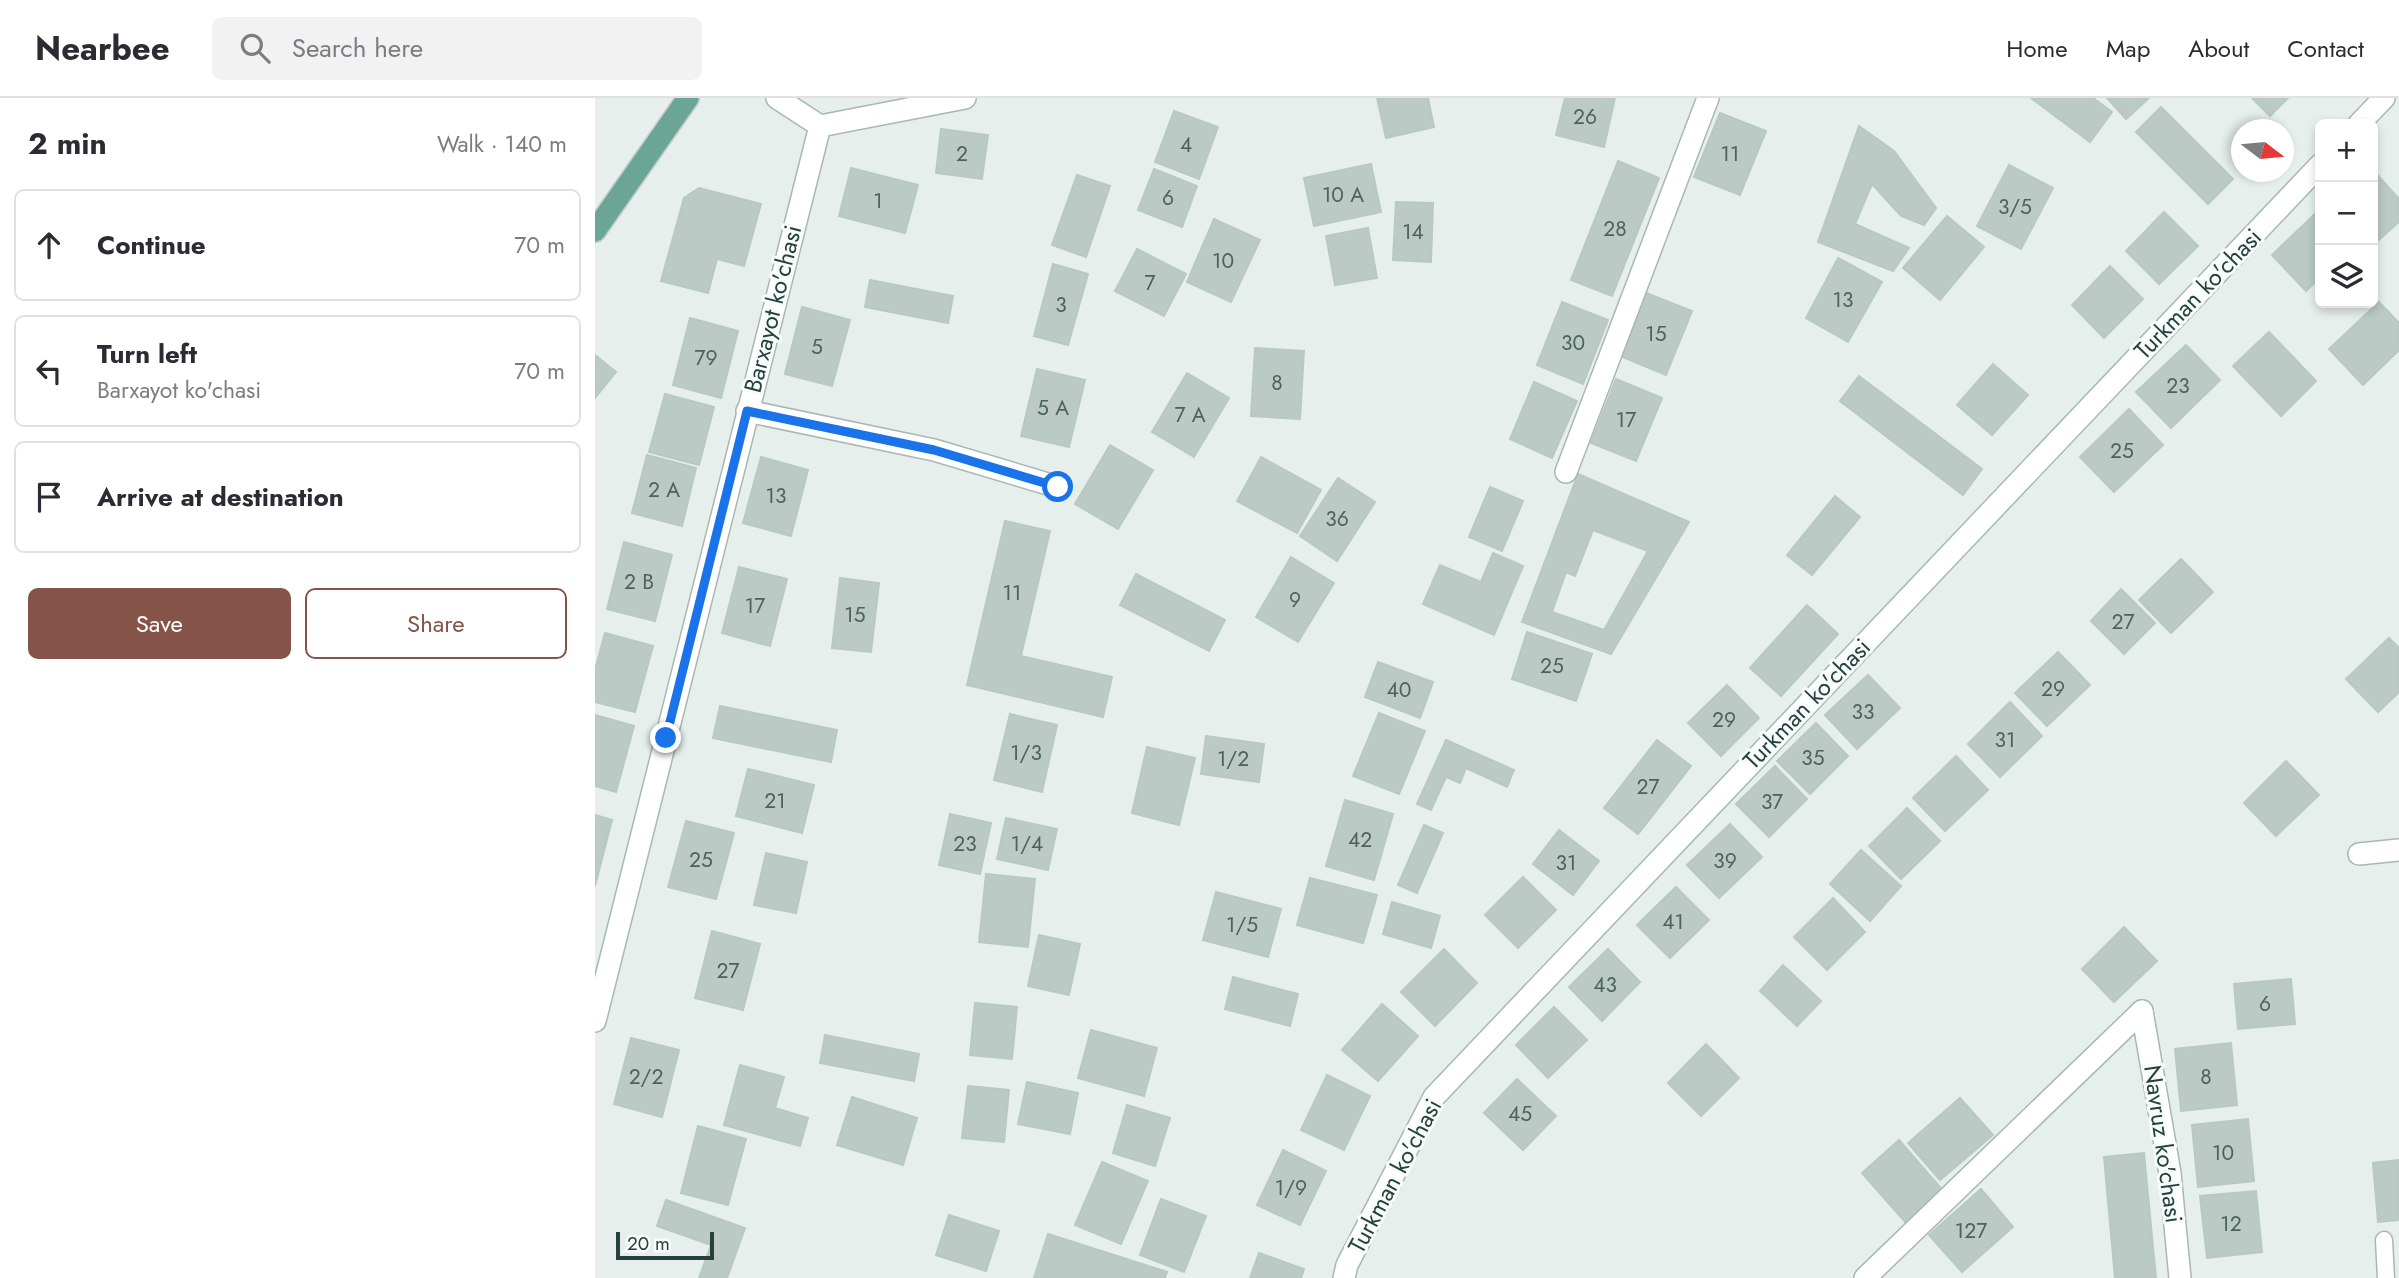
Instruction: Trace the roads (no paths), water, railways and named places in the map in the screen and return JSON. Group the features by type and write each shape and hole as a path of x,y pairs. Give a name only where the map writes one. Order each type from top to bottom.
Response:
{"main road":[{"path":"595,231 688,98"}],"street":[{"path":"777,98 820,126 965,98"},
{"path":"1566,472 1708,98"},
{"path":"2364,119 2384,98"},
{"name":"Barxayot ko'chasi","path":"595,1021 820,126"},
{"name":"Turkman ko'chasi","path":"1344,1278 1347,1265 1434,1097 2315,170"},
{"path":"747,411 934,450 1058,487"},
{"path":"2358,854 2399,850"},
{"name":"Navruz ko'chasi","path":"1864,1278 2142,1011 2170,1173 2181,1278"}],"lane":[{"path":"2384,1240 2386,1278"}]}
